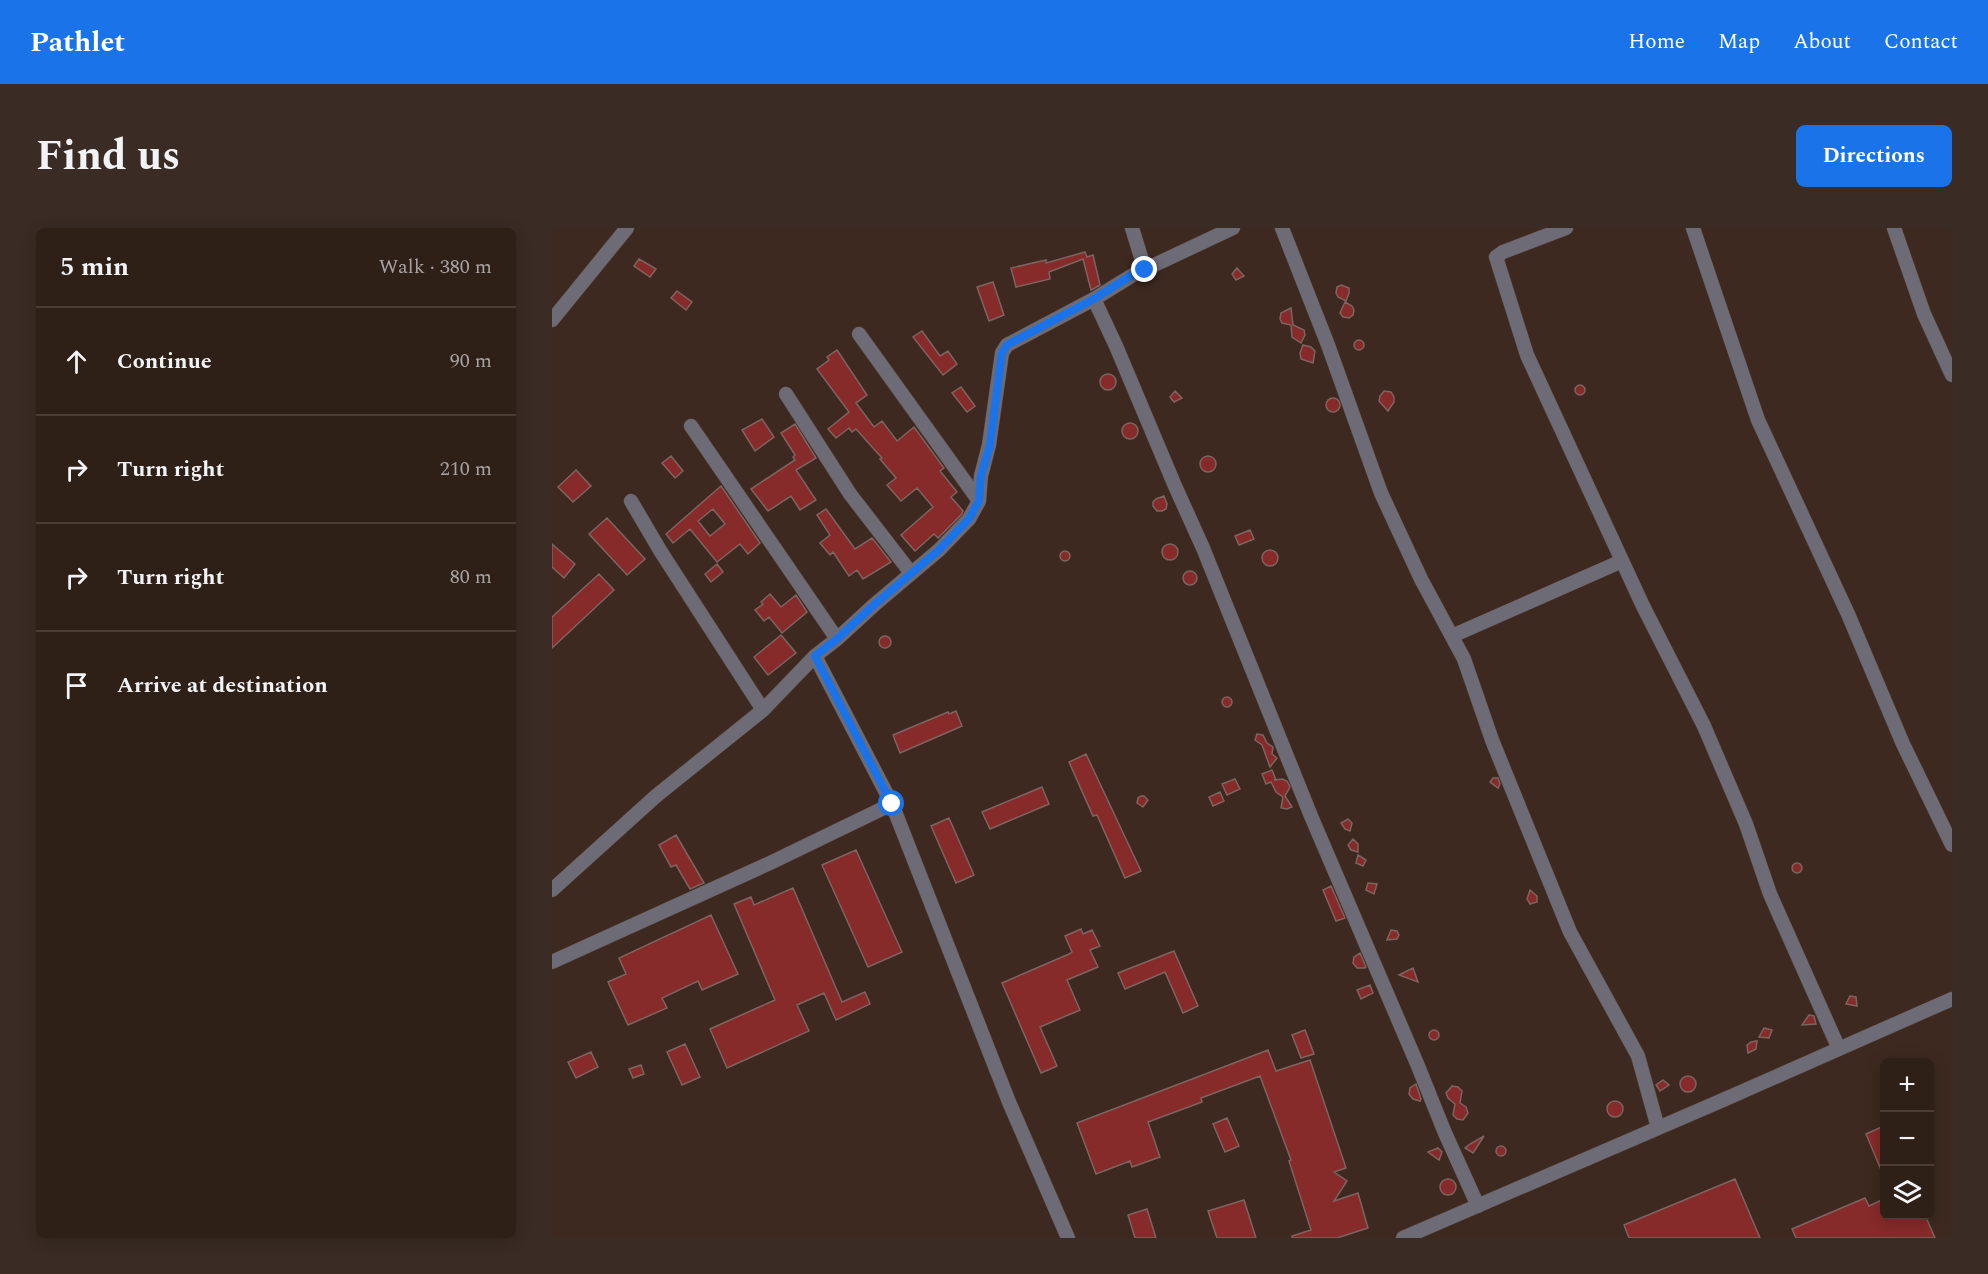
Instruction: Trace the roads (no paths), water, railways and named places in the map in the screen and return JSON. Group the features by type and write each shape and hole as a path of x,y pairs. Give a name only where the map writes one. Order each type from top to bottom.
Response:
{"street":[{"path":"552,320 627,228"},
{"path":"1132,228 1145,270"},
{"path":"552,890 656,796 763,710 815,656 955,535 969,519 979,501 981,476 990,446 1002,353 1007,345 1094,299 1132,275 1233,228"},
{"path":"1282,228 1328,345 1381,493 1421,579 1464,659 1492,740 1570,932 1638,1056 1658,1128"},
{"path":"1566,228 1503,252 1496,257 1527,355 1622,561 1704,726 1746,824 1770,894 1839,1049"},
{"path":"1693,228 1758,420 1848,614 1903,744 1952,845"},
{"path":"1894,228 1924,314 1952,375"},
{"path":"1094,299 1203,548 1311,816 1478,1206"},
{"path":"859,334 979,501"},
{"path":"786,394 850,494 911,573"},
{"path":"691,426 837,639"},
{"path":"631,501 660,552 763,710"},
{"path":"1452,636 1622,561"},
{"path":"815,656 892,804 1009,1102 1068,1238"},
{"path":"552,962 770,863 892,804"},
{"path":"1403,1238 1952,999"}]}
